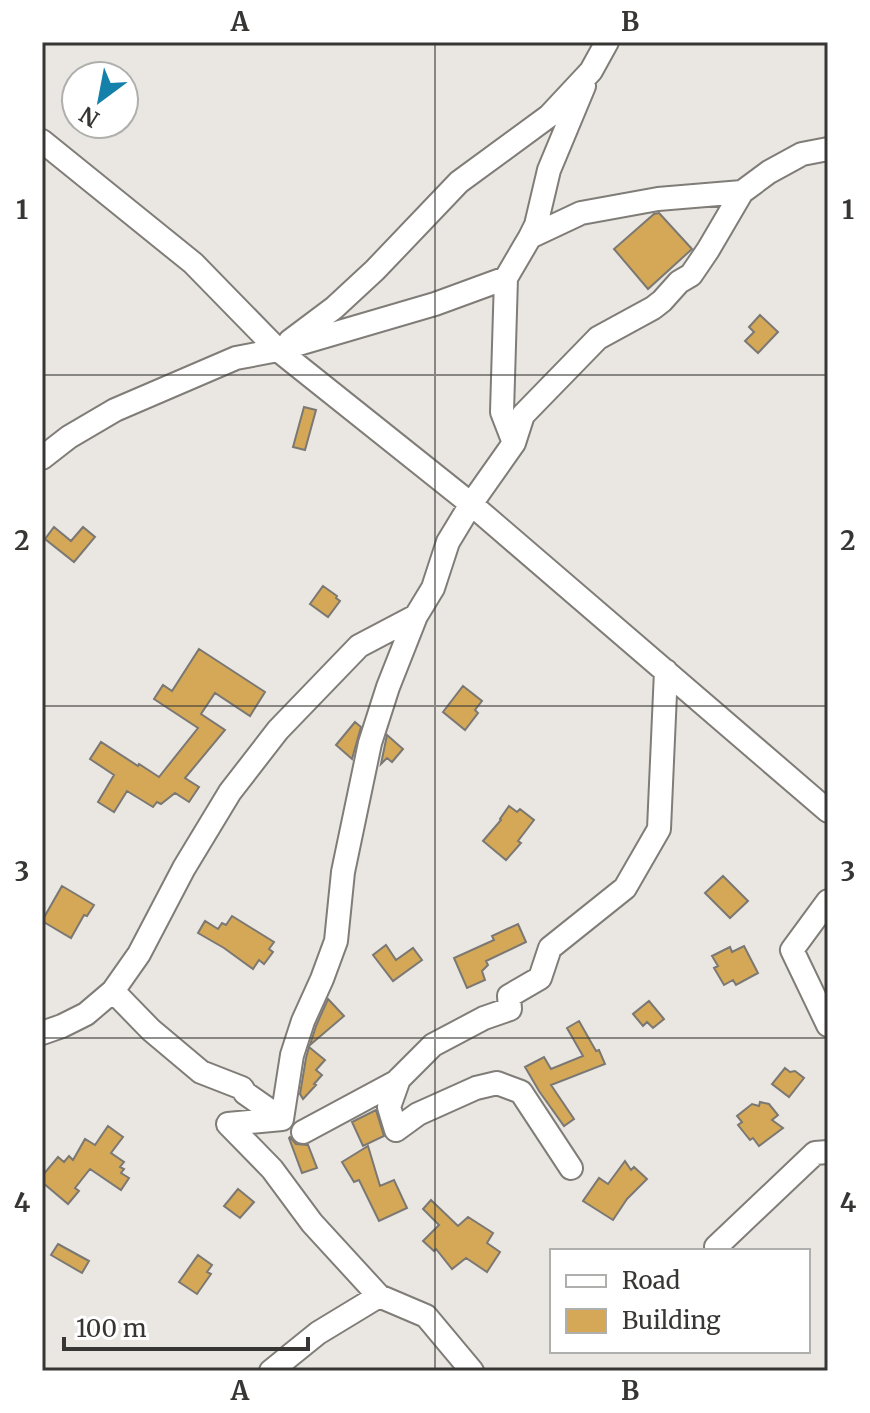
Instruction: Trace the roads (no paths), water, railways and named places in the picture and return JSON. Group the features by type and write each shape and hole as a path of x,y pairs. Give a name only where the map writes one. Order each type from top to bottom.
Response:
{"street":[{"path":"514,443 502,412 506,278 536,225 549,170 591,71 607,42"},
{"path":"278,350 334,308 459,182 549,116 591,71"},
{"path":"42,141 193,263 278,350 471,504 828,811"},
{"path":"282,1119 292,1055 336,941 343,872 370,743 388,687 416,616 433,588 448,542 514,443 523,415 598,338 653,308 679,282 691,275 742,192 769,172 802,154 828,149"},
{"path":"530,237 581,213 658,199 742,192"},
{"path":"42,458 69,437 115,410 236,358 278,350 435,304 506,278"},
{"path":"42,1033 86,1014 113,991 139,954 184,868 230,792 278,730 359,646 416,616"},
{"path":"303,1132 399,1079 433,1045 484,1018 510,1009 509,996 540,978 550,948 625,888 659,829 666,671"},
{"path":"828,901 792,950 828,1025"},
{"path":"113,991 151,1030 201,1072 242,1088 282,1119"},
{"path":"399,1079 389,1107 396,1130 418,1114 476,1088 497,1083 521,1092 571,1168"},
{"path":"282,1119 228,1124 272,1169 312,1223 379,1296 426,1316 472,1371"},
{"path":"716,1247 815,1153 828,1152"},
{"path":"271,1371 318,1333 379,1296"}]}
